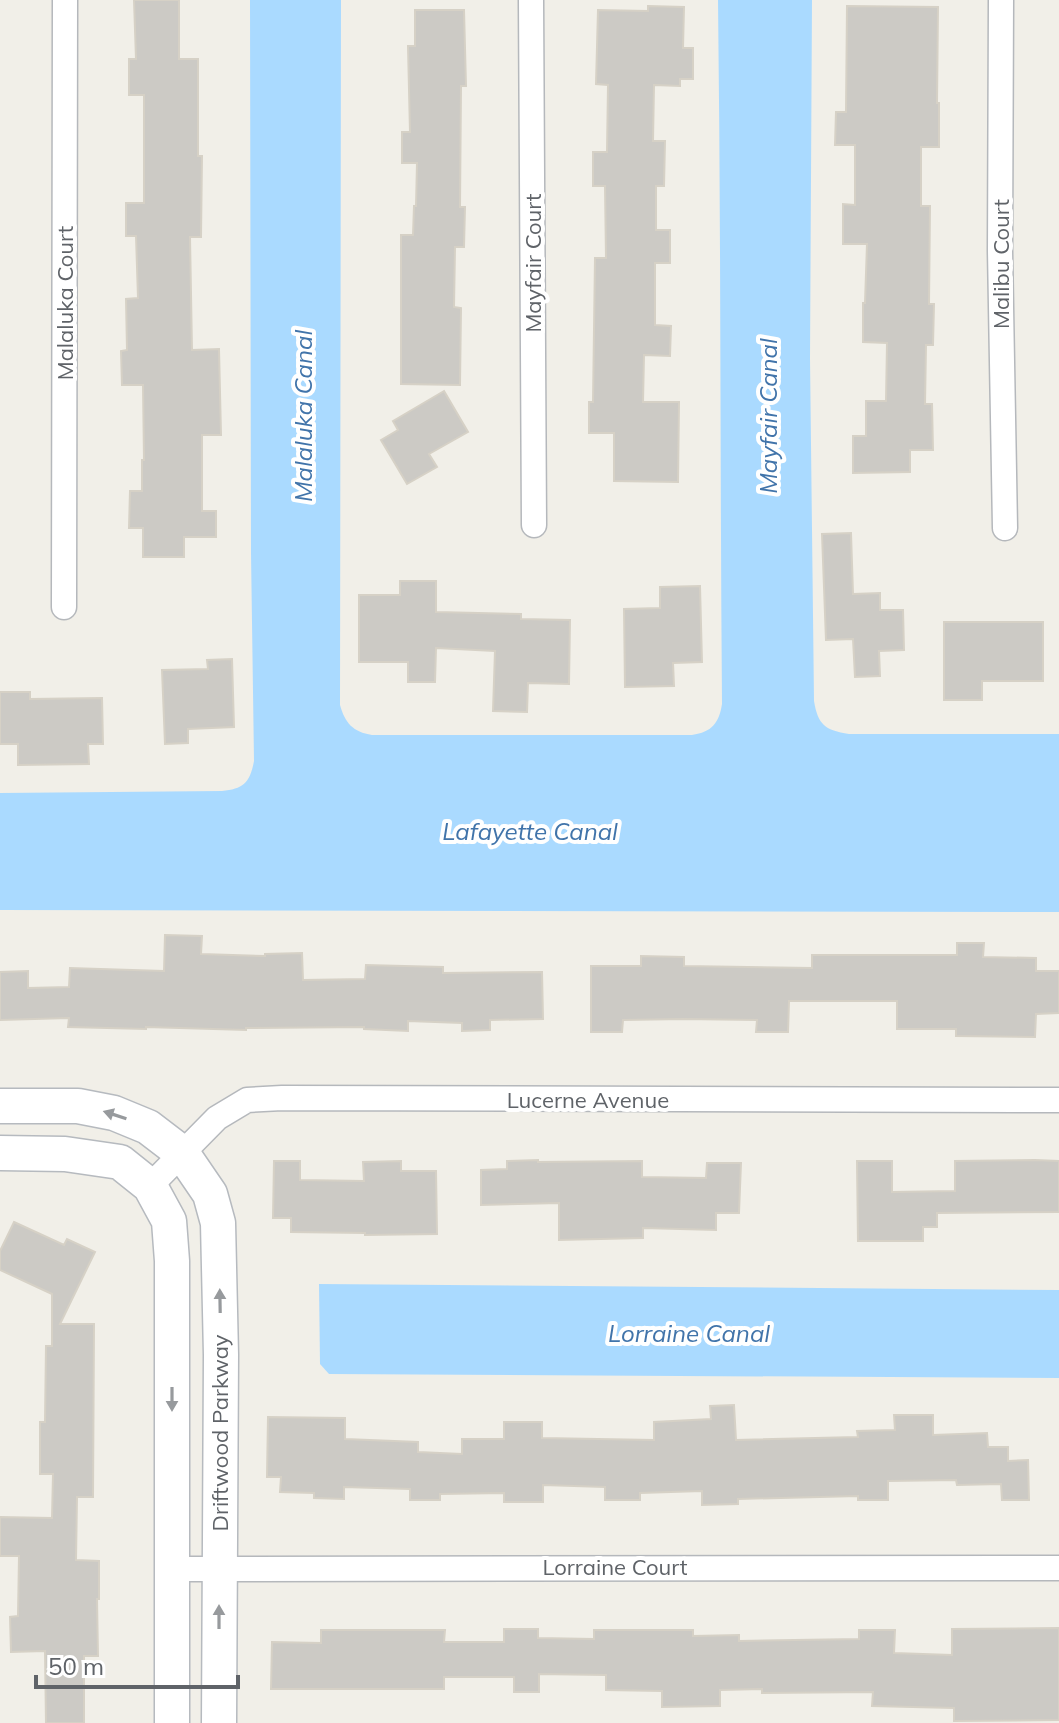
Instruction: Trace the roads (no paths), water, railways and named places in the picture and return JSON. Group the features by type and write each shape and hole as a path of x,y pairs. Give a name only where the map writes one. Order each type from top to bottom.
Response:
{"street":[{"name":"Malaluka Court","path":"64,607 65,0"},
{"name":"Mayfair Court","path":"531,0 534,525"},
{"name":"Malibu Court","path":"1001,0 1000,251 1005,528"},
{"name":"Lucerne Avenue","path":"150,1186 217,1118 247,1100 1059,1100"},
{"name":"Driftwood Parkway","path":"0,1106 78,1106 114,1113 148,1127 182,1153 210,1194 218,1223 221,1355 219,1723"},
{"path":"0,1153 65,1154 120,1162 150,1186 169,1221 172,1261 172,1723"},
{"name":"Lorraine Court","path":"172,1569 1059,1568"}],"water":[{"path":"250,0 341,0 340,705 344,717 355,729 372,735 692,735 713,726 722,704 718,0 812,0 810,358 816,709 824,725 849,734 1059,734 1059,912 0,910 0,793 222,791 244,784 252,769"},
{"name":"Lorraine Canal","path":"319,1284 1059,1290 1059,1378 329,1374 320,1364"}],"water label":[{"name":"Malaluka Canal","path":"304,416"},
{"name":"Mayfair Canal","path":"769,416"},
{"name":"Lafayette Canal","path":"530,832"}]}
